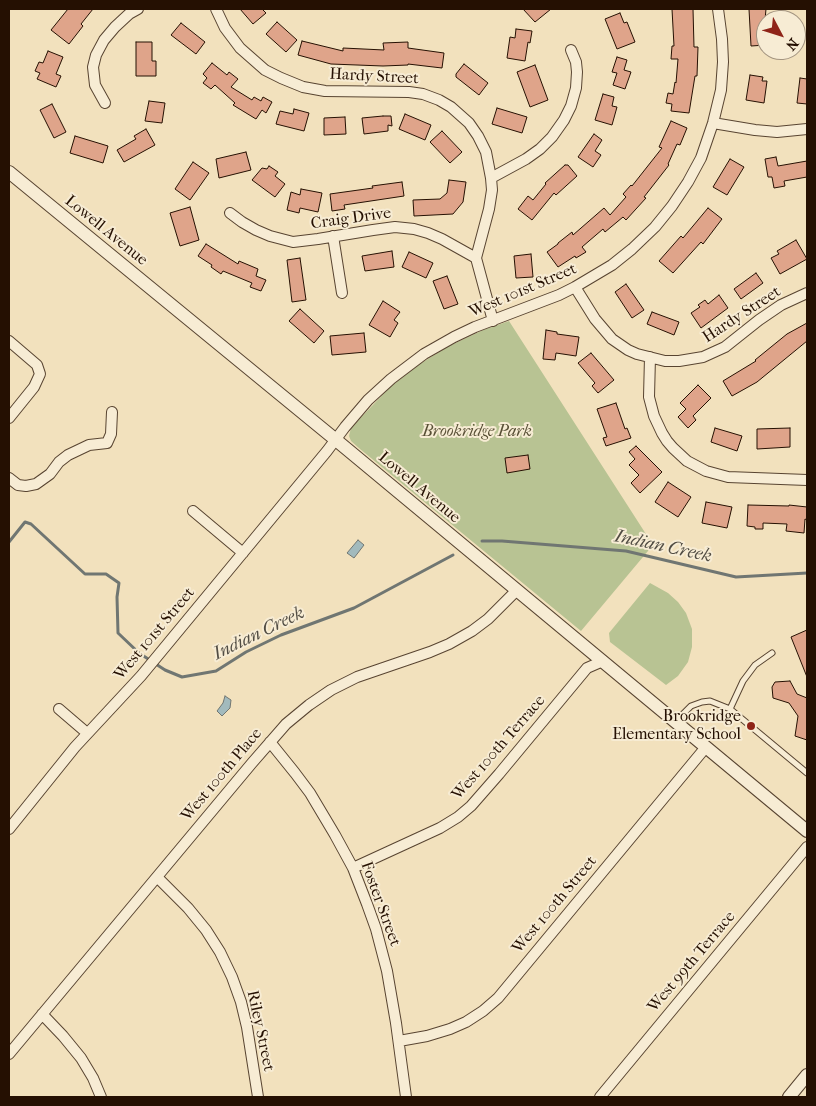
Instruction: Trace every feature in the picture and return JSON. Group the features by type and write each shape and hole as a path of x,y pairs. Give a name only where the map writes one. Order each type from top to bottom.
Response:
{"street":[{"path":"105,103 95,85 93,68 96,55 104,40 115,27 129,14 138,9"},
{"name":"Hardy Street","path":"216,9 225,28 240,48 265,70 281,78 304,87 325,91 409,92 423,94 451,107 469,123 486,152 492,190 489,210 476,258"},
{"name":"West 101st Street","path":"9,829 47,780 87,733 140,676 243,553 327,452 344,427 390,379 424,354 454,337 575,287 612,265 632,249 661,220 688,182 701,158 713,123 720,90 723,62 718,9"},
{"path":"491,178 540,149 552,137 564,120 571,106 576,88 576,62 571,50"},
{"path":"713,123 777,132 807,128"},
{"name":"Lowell Avenue","path":"9,172 336,440 807,831"},
{"name":"Craig Drive","path":"230,213 256,230 293,242 395,227 414,229 428,233 476,258"},
{"path":"332,236 342,292"},
{"path":"476,258 493,320"},
{"name":"Hardy Street","path":"575,287 595,320 612,339 637,354 665,361 679,361 712,354 733,342 759,320 781,305 807,293"},
{"path":"9,341 38,365 40,374 34,387 9,418"},
{"path":"650,357 649,397 657,425 667,441 687,461 706,471 728,477 807,480"},
{"path":"9,478 18,485 36,484 50,474 59,462 68,455 90,445 106,443 111,434 112,412"},
{"path":"193,511 243,553"},
{"name":"West 100th Place","path":"9,1054 286,724 309,704 357,677 430,652 472,631 488,619 516,590"},
{"name":"West 100th Terrace","path":"352,868 440,828 458,817 471,806 499,774 587,668 603,661"},
{"path":"59,709 87,733"},
{"name":"Foster Street","path":"270,742 310,793 335,834 352,868 376,929 387,971 406,1097"},
{"name":"West 100th Street","path":"399,1041 450,1030 466,1022 498,998 706,747"},
{"name":"West 99th Terrace","path":"600,1097 807,847"},
{"name":"Riley Street","path":"156,877 188,908 206,930 220,952 232,977 242,1002 258,1097"},
{"path":"42,1014 81,1058 93,1078 101,1097"},
{"path":"789,1097 807,1075"}],"lane":[{"path":"730,709 743,681 755,665 772,653"},
{"path":"676,722 691,706 710,701 730,709 807,773"}],"green space":[{"name":"Brookridge Park","path":"509,321 653,545 581,631 360,449 351,441 349,436 351,428 390,387 420,364 447,347 483,330"},
{"path":"650,583 668,593 678,602 686,613 692,629 692,647 688,662 678,676 666,685 610,642 609,633"}],"water":[{"path":"358,540 364,545 354,558 347,553"},
{"path":"225,696 231,700 230,708 222,716 217,711 223,703"}],"building":[{"path":"68,9 93,9 69,44 51,30"},
{"path":"240,9 262,9 266,13 253,24"},
{"path":"523,9 551,9 535,22"},
{"path":"672,9 693,9 694,47 698,47 697,76 695,76 689,113 671,111 672,104 666,103 668,93 673,94 676,83 678,59 671,59 672,46 674,46"},
{"path":"749,9 766,9 756,10 756,46 751,46"},
{"path":"620,13 624,23 627,22 635,42 617,49 605,19"},
{"path":"277,22 297,40 286,52 266,34"},
{"path":"181,23 205,42 196,54 171,35"},
{"path":"516,29 532,31 525,61 507,58 510,37 515,38"},
{"path":"302,41 343,51 343,48 384,50 383,43 408,42 408,48 444,53 442,68 408,64 383,66 331,64 298,55"},
{"path":"136,42 152,42 152,61 156,61 156,76 136,76"},
{"path":"48,51 63,57 56,74 61,76 56,87 37,79 40,73 35,71 39,62 43,63"},
{"path":"617,57 627,60 624,70 631,72 625,89 613,85 617,73 612,72"},
{"path":"212,63 227,75 229,72 238,79 231,87 252,100 254,97 261,101 263,97 272,102 266,113 262,110 256,119 233,105 235,103 215,85 211,89 203,83 207,78 203,74"},
{"path":"464,64 488,83 479,95 456,77 456,74"},
{"path":"535,65 548,100 530,107 517,72"},
{"path":"750,75 763,77 762,81 767,81 764,103 746,100"},
{"path":"800,78 807,79 807,104 797,103"},
{"path":"603,94 614,97 612,106 617,107 612,125 595,120"},
{"path":"149,101 165,103 162,123 145,121"},
{"path":"52,104 66,132 54,138 40,110"},
{"path":"497,108 527,117 522,133 492,124"},
{"path":"294,109 309,113 304,131 276,124 280,111 293,114"},
{"path":"405,114 431,125 425,140 399,129"},
{"path":"391,116 392,126 388,125 388,131 364,134 362,118"},
{"path":"345,117 346,134 324,135 324,118"},
{"path":"671,121 687,128 680,145 677,144 669,165 644,197 646,198 626,220 623,217 605,232 603,229 582,247 586,252 576,258 575,256 558,267 547,252 572,232 573,235 604,208 610,215 626,197 623,194 632,186 662,148 659,147"},
{"path":"146,129 155,145 124,162 117,150 136,139 134,136"},
{"path":"442,131 462,152 450,163 430,142"},
{"path":"594,134 602,140 595,151 601,155 593,167 578,157"},
{"path":"75,136 108,146 103,163 70,153"},
{"path":"246,152 251,170 219,178 216,159"},
{"path":"776,157 778,166 807,161 807,177 784,181 785,186 774,188 772,177 768,177 765,159"},
{"path":"730,159 744,167 727,195 713,187"},
{"path":"193,162 209,173 190,200 175,189"},
{"path":"565,165 568,165 577,176 556,195 554,193 532,220 518,209 528,196 533,200 545,183"},
{"path":"269,166 278,172 275,176 285,184 275,197 252,180 262,168 267,169"},
{"path":"449,180 466,182 463,202 453,214 414,216 413,200 440,199 447,193"},
{"path":"402,182 404,196 344,205 345,209 332,211 330,194"},
{"path":"301,189 322,193 318,212 300,208 299,213 287,210 291,192 300,195"},
{"path":"190,207 199,240 180,246 170,213"},
{"path":"708,208 722,219 703,244 701,242 673,273 659,261 681,236 683,238"},
{"path":"796,240 807,259 780,274 771,258 779,254 777,251"},
{"path":"206,244 238,264 239,261 258,269 256,276 266,280 261,291 250,287 252,283 223,271 221,274 211,267 212,265 198,256"},
{"path":"392,251 394,267 365,271 362,256"},
{"path":"409,252 433,263 426,278 402,267"},
{"path":"531,254 533,277 516,278 514,256"},
{"path":"300,258 306,300 292,302 287,260"},
{"path":"756,273 763,283 741,299 734,289"},
{"path":"447,276 458,304 444,309 433,281"},
{"path":"626,284 644,310 632,318 615,292"},
{"path":"719,295 728,308 701,328 691,313 700,307 698,305 705,300 708,304"},
{"path":"383,301 400,312 394,320 398,323 390,337 369,325"},
{"path":"300,309 324,331 314,343 289,321"},
{"path":"652,312 679,322 674,335 647,324"},
{"path":"807,323 807,341 757,382 732,396 723,381 756,361 787,334"},
{"path":"546,330 557,332 557,334 579,337 576,356 556,353 555,360 543,359"},
{"path":"364,333 366,352 332,355 330,336"},
{"path":"591,353 614,380 598,393 592,386 595,383 578,363"},
{"path":"698,385 711,398 693,416 696,420 688,428 678,417 686,409 680,403"},
{"path":"616,403 625,429 627,428 631,438 606,446 603,438 607,437 597,409"},
{"path":"715,428 742,436 737,451 711,442"},
{"path":"790,428 790,447 757,449 757,429"},
{"path":"636,446 662,472 640,493 631,483 639,475 629,465 635,459 629,452"},
{"path":"528,455 530,469 507,473 505,458"},
{"path":"668,482 691,497 678,517 655,502"},
{"path":"706,502 732,507 727,528 702,523"},
{"path":"748,505 807,507 804,533 786,531 787,524 763,523 763,529 747,526"},
{"path":"807,630 807,677 791,637"},
{"path":"790,681 797,694 807,698 807,740 795,736 798,716 789,703 773,698 772,687 775,682"}],"waterway":[{"name":"Indian Creek","path":"9,542 25,522 31,524 85,574 106,574 119,583 117,597 118,633 139,653 165,670 182,677 216,671 246,652 281,635 354,608 453,555"},
{"name":"Indian Creek","path":"482,541 626,551 736,577 807,573"}],"place":[{"name":"Brookridge Elementary School","path":"751,726"}]}
